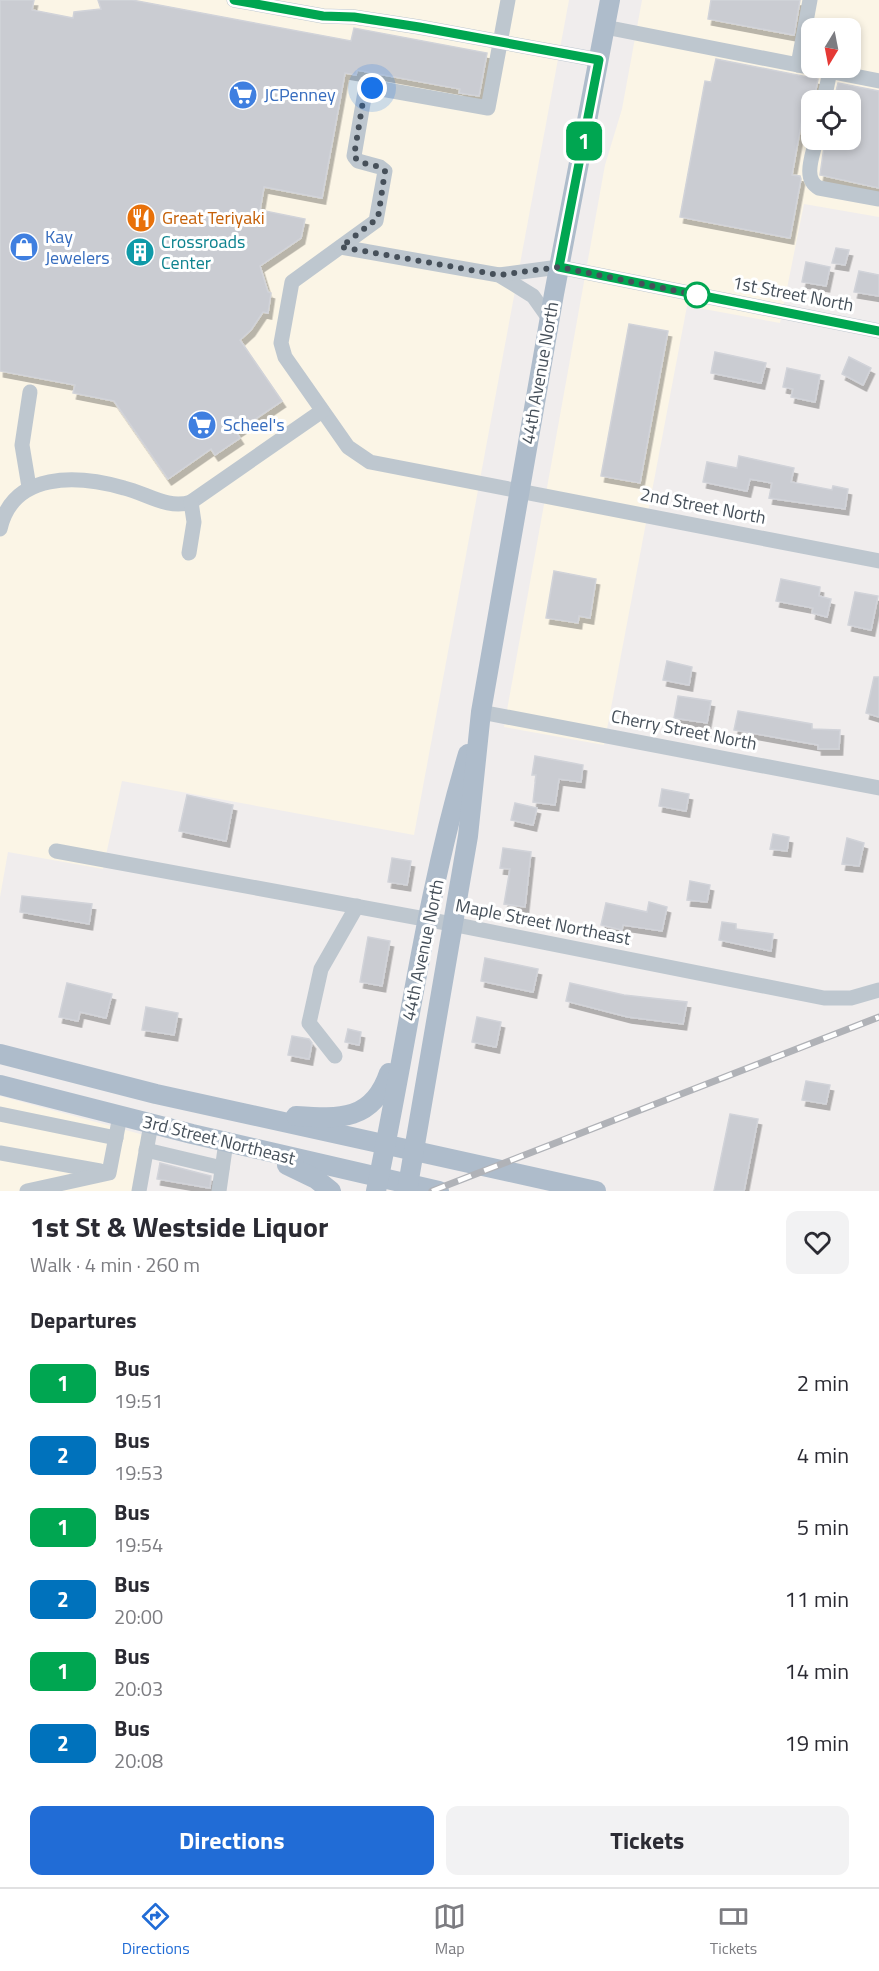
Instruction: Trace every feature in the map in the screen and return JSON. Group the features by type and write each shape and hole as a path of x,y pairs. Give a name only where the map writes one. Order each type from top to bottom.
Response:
{"main road":[{"name":"44th Avenue North","path":"408,1187 468,836 481,712 559,267 610,0"},
{"name":"44th Avenue North","path":"378,1184 429,920 461,778 481,712"},
{"path":"174,1098 295,1116 332,1118 360,1112 377,1098 385,1086 419,967"},
{"name":"3rd Street Northeast","path":"0,1054 174,1098 596,1191"},
{"name":"3rd Street Northeast","path":"0,1085 226,1142 378,1184 439,1191"},
{"path":"226,1142 287,1165 316,1179 332,1191"}],"street":[{"path":"234,0 323,16 364,18 599,60"},
{"path":"501,41 508,0"},
{"path":"798,65 810,0"},
{"path":"605,27 801,66"},
{"name":"2nd Street North","path":"501,41 488,108 376,88 365,92 354,156 361,163 383,168 385,174 376,220 292,284 281,342 282,352 348,447 370,462 879,561"},
{"path":"861,77 879,81"},
{"path":"814,150 810,169 813,184 879,200"},
{"path":"341,247 499,275 532,296 550,320"},
{"name":"1st Street North","path":"499,275 559,267 879,331"},
{"path":"29,487 22,445 30,392"},
{"path":"0,529 9,506 29,487 54,481 87,481 123,487 166,503 191,502 322,411"},
{"path":"189,553 194,522 191,502"},
{"name":"Cherry Street North","path":"481,712 879,788"},
{"name":"Maple Street Northeast","path":"56,851 452,924 824,998 851,998 879,990"},
{"path":"335,1056 309,1023 321,969 357,906"},
{"path":"0,1114 116,1138"},
{"path":"109,1173 120,1116"},
{"path":"140,1191 151,1124"},
{"path":"219,1191 226,1142"},
{"path":"146,1150 222,1168"},
{"path":"0,1153 109,1173"},
{"path":"27,1191 109,1173"}],"shaded area":[{"name":"Crossroads Center","path":"0,0 569,0 414,835 122,781 103,869 8,852 0,897"},
{"path":"642,0 879,0 879,217 804,204 780,323 687,306 604,745 504,727 605,165 622,109"},
{"path":"0,1096 144,1135 134,1191 0,1191"}],"building":[{"name":"Crossroads Center","path":"0,0 34,0 32,10 73,18 74,12 101,9 98,0 132,0 351,41 354,28 487,53 479,96 459,93 460,89 357,70 356,75 345,73 322,198 264,187 260,210 305,219 301,238 260,266 268,292 271,293 268,313 263,312 251,330 240,340 282,401 236,432 240,438 215,455 211,449 168,479 114,401 73,393 75,385 0,371"},
{"path":"711,0 800,0 794,35 708,19"},
{"path":"716,59 801,76 801,78 818,79 816,90 801,90 801,125 792,175 800,176 801,179 790,238 680,217 705,81 711,82"},
{"path":"838,83 879,91 879,188 820,175 824,150 861,150 861,90 836,90"},
{"path":"836,248 849,250 845,265 832,263"},
{"path":"806,262 830,267 826,286 802,282"},
{"path":"859,271 879,275 879,296 854,292"},
{"path":"629,324 668,331 640,483 601,476"},
{"path":"715,352 766,363 761,383 711,373"},
{"path":"849,357 871,368 863,385 842,374"},
{"path":"787,368 820,375 815,402 791,397 793,389 783,387"},
{"path":"739,456 794,468 791,482 832,490 833,486 848,489 845,509 769,498 772,483 750,479 747,491 703,482 707,462 737,468"},
{"path":"554,571 596,579 590,618 579,616 578,623 546,618"},
{"path":"781,579 820,587 819,596 831,599 827,617 812,613 813,608 776,601"},
{"path":"855,592 878,596 871,630 848,625"},
{"path":"667,661 692,667 689,685 663,680"},
{"path":"874,677 879,677 879,717 866,713"},
{"path":"678,696 711,701 707,723 674,718"},
{"path":"738,711 812,724 812,729 840,730 839,749 818,749 818,745 734,730"},
{"path":"535,756 583,765 581,782 559,779 555,805 533,802 536,775 532,775"},
{"path":"662,789 689,794 686,811 659,806"},
{"path":"187,795 233,805 226,841 179,831"},
{"path":"515,803 537,808 533,825 511,820"},
{"path":"773,834 789,837 787,851 770,849"},
{"path":"847,838 864,843 859,866 842,864"},
{"path":"503,848 531,852 525,907 504,904 510,869 500,868"},
{"path":"392,858 411,861 407,885 388,882"},
{"path":"690,881 710,885 707,902 687,900"},
{"path":"22,896 92,904 89,924 20,912"},
{"path":"649,902 667,907 662,931 623,925 622,930 601,925 606,903 647,912"},
{"path":"722,922 736,924 736,929 773,934 771,951 719,940"},
{"path":"368,937 390,941 382,986 360,982"},
{"path":"485,958 538,969 533,992 481,981"},
{"path":"67,983 112,994 106,1018 80,1012 78,1021 59,1017"},
{"path":"570,983 624,995 687,1002 683,1024 628,1017 566,1001"},
{"path":"146,1007 178,1013 174,1035 142,1030"},
{"path":"477,1017 501,1022 496,1047 472,1042"},
{"path":"348,1029 361,1032 359,1045 345,1042"},
{"path":"292,1036 309,1039 312,1043 309,1059 288,1055"},
{"path":"806,1081 830,1085 826,1104 802,1100"},
{"path":"730,1114 758,1119 744,1191 714,1191"},
{"path":"160,1163 211,1176 210,1188 157,1179"}],"railway":[{"path":"432,1191 879,1017"}],"bus line":[{"name":"1","path":"234,0 323,16 354,17 419,27 599,60 559,267 879,331"}],"place":[{"name":"JCPenney","path":"243,95"},
{"name":"Great Teriyaki","path":"141,218"},
{"name":"Kay Jewelers","path":"24,247"},
{"name":"Crossroads Center","path":"140,252"},
{"name":"Scheel's","path":"202,425"}],"route":[{"path":"372,88 368,89 364,95 354,156 361,163 380,166 385,171 378,218 357,237 341,247 499,275 559,267 699,295 697,295"}]}
